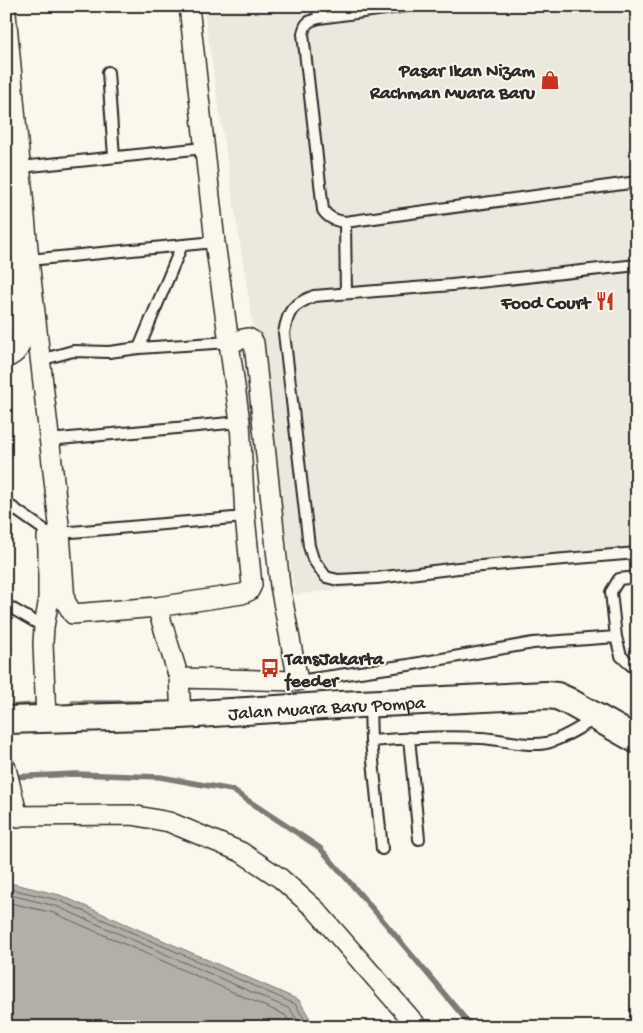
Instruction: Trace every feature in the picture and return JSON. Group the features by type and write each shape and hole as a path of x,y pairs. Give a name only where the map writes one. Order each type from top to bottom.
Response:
{"street":[{"path":"6,13 29,260 49,440 53,535 65,601 73,614 157,607 242,594 248,591 252,585 240,422 215,242 188,6"},
{"path":"6,196 21,343 15,354 6,358"},
{"path":"179,678 298,681 280,586 254,343 248,338 229,342"},
{"path":"46,719 44,627 48,604 48,550 53,535"},
{"path":"157,607 179,678 180,709"},
{"name":"Jalan Muara Baru Pompa","path":"6,720 46,719 180,709 370,704 546,695 556,696 568,701 637,740"},
{"path":"6,768 14,797 12,817 132,815 169,822 241,852 280,878 315,909 418,1027"}],"lane":[{"path":"318,6 318,18"},
{"path":"407,6 318,18 306,23 303,34 323,210 326,214 336,221 345,222 637,182"},
{"path":"108,72 114,157"},
{"path":"21,167 204,148"},
{"path":"345,222 346,293"},
{"path":"29,260 215,242"},
{"path":"139,348 182,246"},
{"path":"637,266 452,285 314,296 297,303 286,319 284,333 309,546 313,559 326,577 338,580 377,578 458,568 637,553"},
{"path":"40,360 74,351 109,352 229,342"},
{"path":"49,440 240,422"},
{"path":"6,503 53,535 246,517"},
{"path":"637,577 619,579 611,592 616,636 621,656 632,666 637,665"},
{"path":"6,605 44,627"},
{"path":"298,681 408,665 525,644 616,636"},
{"path":"370,704 371,740 382,849"},
{"path":"371,740 481,738 529,744 547,743 596,717"},
{"path":"409,738 419,839"}],"shaded area":[{"path":"203,6 637,6 637,550 295,595"}],"water":[{"path":"6,882 60,895 299,1000 315,1027 6,1027"}],"waterway":[{"path":"73,703 151,703"},
{"path":"6,707 36,705"},
{"path":"10,777 75,774 160,777 232,790 320,848 472,1027"}],"place":[{"name":"Pasar Ikan Nizam Rachman Muara Baru","path":"550,80"},
{"name":"Food Court","path":"605,301"},
{"name":"TansJakarta feeder","path":"270,668"}]}
